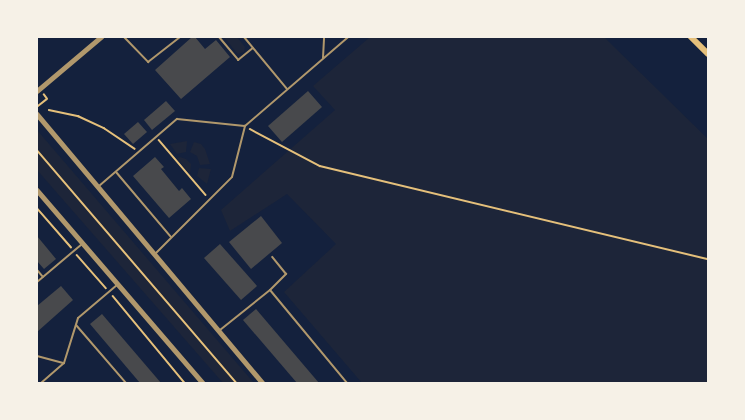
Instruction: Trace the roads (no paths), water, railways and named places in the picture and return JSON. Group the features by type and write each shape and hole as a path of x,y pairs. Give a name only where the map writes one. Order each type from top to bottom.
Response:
{"main road":[{"path":"691,37 708,54"}],"street":[{"path":"37,91 101,37"},
{"path":"37,114 263,383"},
{"path":"37,190 203,383"}],"lane":[{"path":"124,37 148,62 180,37"},
{"path":"219,37 238,60 253,48"},
{"path":"244,37 287,88"},
{"path":"323,58 324,37"},
{"path":"155,254 232,177 245,126 287,88 348,37"},
{"path":"98,188 177,119 245,126"},
{"path":"116,172 171,237"},
{"path":"37,282 83,244"},
{"path":"219,330 270,290 286,274 272,257"},
{"path":"37,270 43,277"},
{"path":"41,383 64,363 78,318 118,285"},
{"path":"270,290 347,383"},
{"path":"76,325 126,383"},
{"path":"37,356 64,363"}]}
